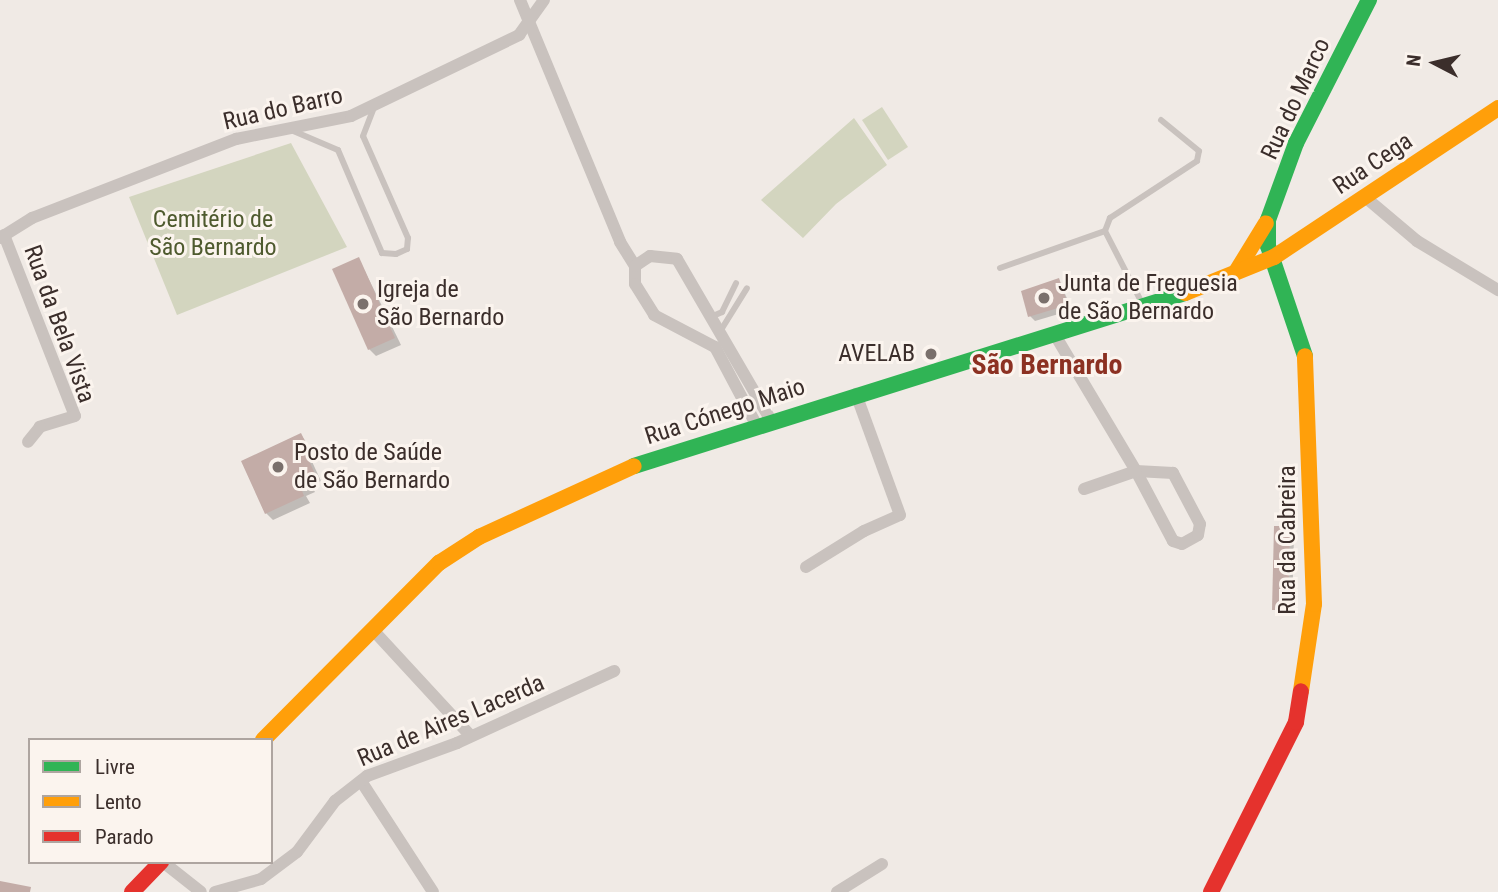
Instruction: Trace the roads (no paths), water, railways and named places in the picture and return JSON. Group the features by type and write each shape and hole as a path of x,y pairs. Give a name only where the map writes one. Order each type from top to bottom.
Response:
{"main road":[{"name":"Rua do Marco","path":"1236,272 1268,220 1296,143 1369,0"},
{"name":"Rua Cega","path":"1274,257 1498,108"},
{"name":"Rua da Cabreira","path":"1213,891 1296,722 1314,604 1309,366 1266,240 1268,220"},
{"name":"Rua Cónego Maio","path":"265,738 439,563 479,537 648,460 763,422 1143,307 1274,257"},
{"path":"132,892 160,864"}],"street":[{"path":"520,0 620,242 635,266 635,284 654,316 715,347 763,422"},
{"path":"530,23 536,6 544,0"},
{"name":"Rua do Barro","path":"2,237 32,218 236,139 351,116 519,35 530,23"},
{"path":"1365,197 1417,241 1498,290"},
{"name":"Rua da Bela Vista","path":"2,237 75,416 40,427 28,442"},
{"path":"635,266 650,256 677,259 713,316 763,422"},
{"path":"1055,335 1136,471 1173,541 1182,544 1198,535 1200,524 1172,473 1136,471 1084,489"},
{"path":"806,567 864,531 901,515 856,394"},
{"path":"373,630 469,734"},
{"name":"Rua de Aires Lacerda","path":"215,892 261,879 297,852 335,801 361,781 457,743 469,734 492,728 614,671"},
{"path":"361,781 433,892"},
{"path":"165,864 201,892"},
{"path":"837,892 882,864"}],"lane":[{"path":"289,130 338,150 382,253 396,254 407,248 408,238 363,135 375,105"},
{"path":"1143,307 1105,231 1110,218 1197,160 1199,151 1161,120"},
{"path":"1000,268 1105,231"},
{"path":"713,316 722,312 736,284"},
{"path":"720,330 747,288"}],"place":[{"name":"Junta de Freguesia de São Bernardo","path":"1044,298"},
{"name":"Igreja de São Bernardo","path":"363,304"},
{"name":"AVELAB","path":"931,354"},
{"name":"Posto de Saúde de São Bernardo","path":"278,467"}],"district":[{"name":"São Bernardo","path":"1047,365"}],"park label":[{"name":"Cemitério de São Bernardo","path":"213,234"}]}
